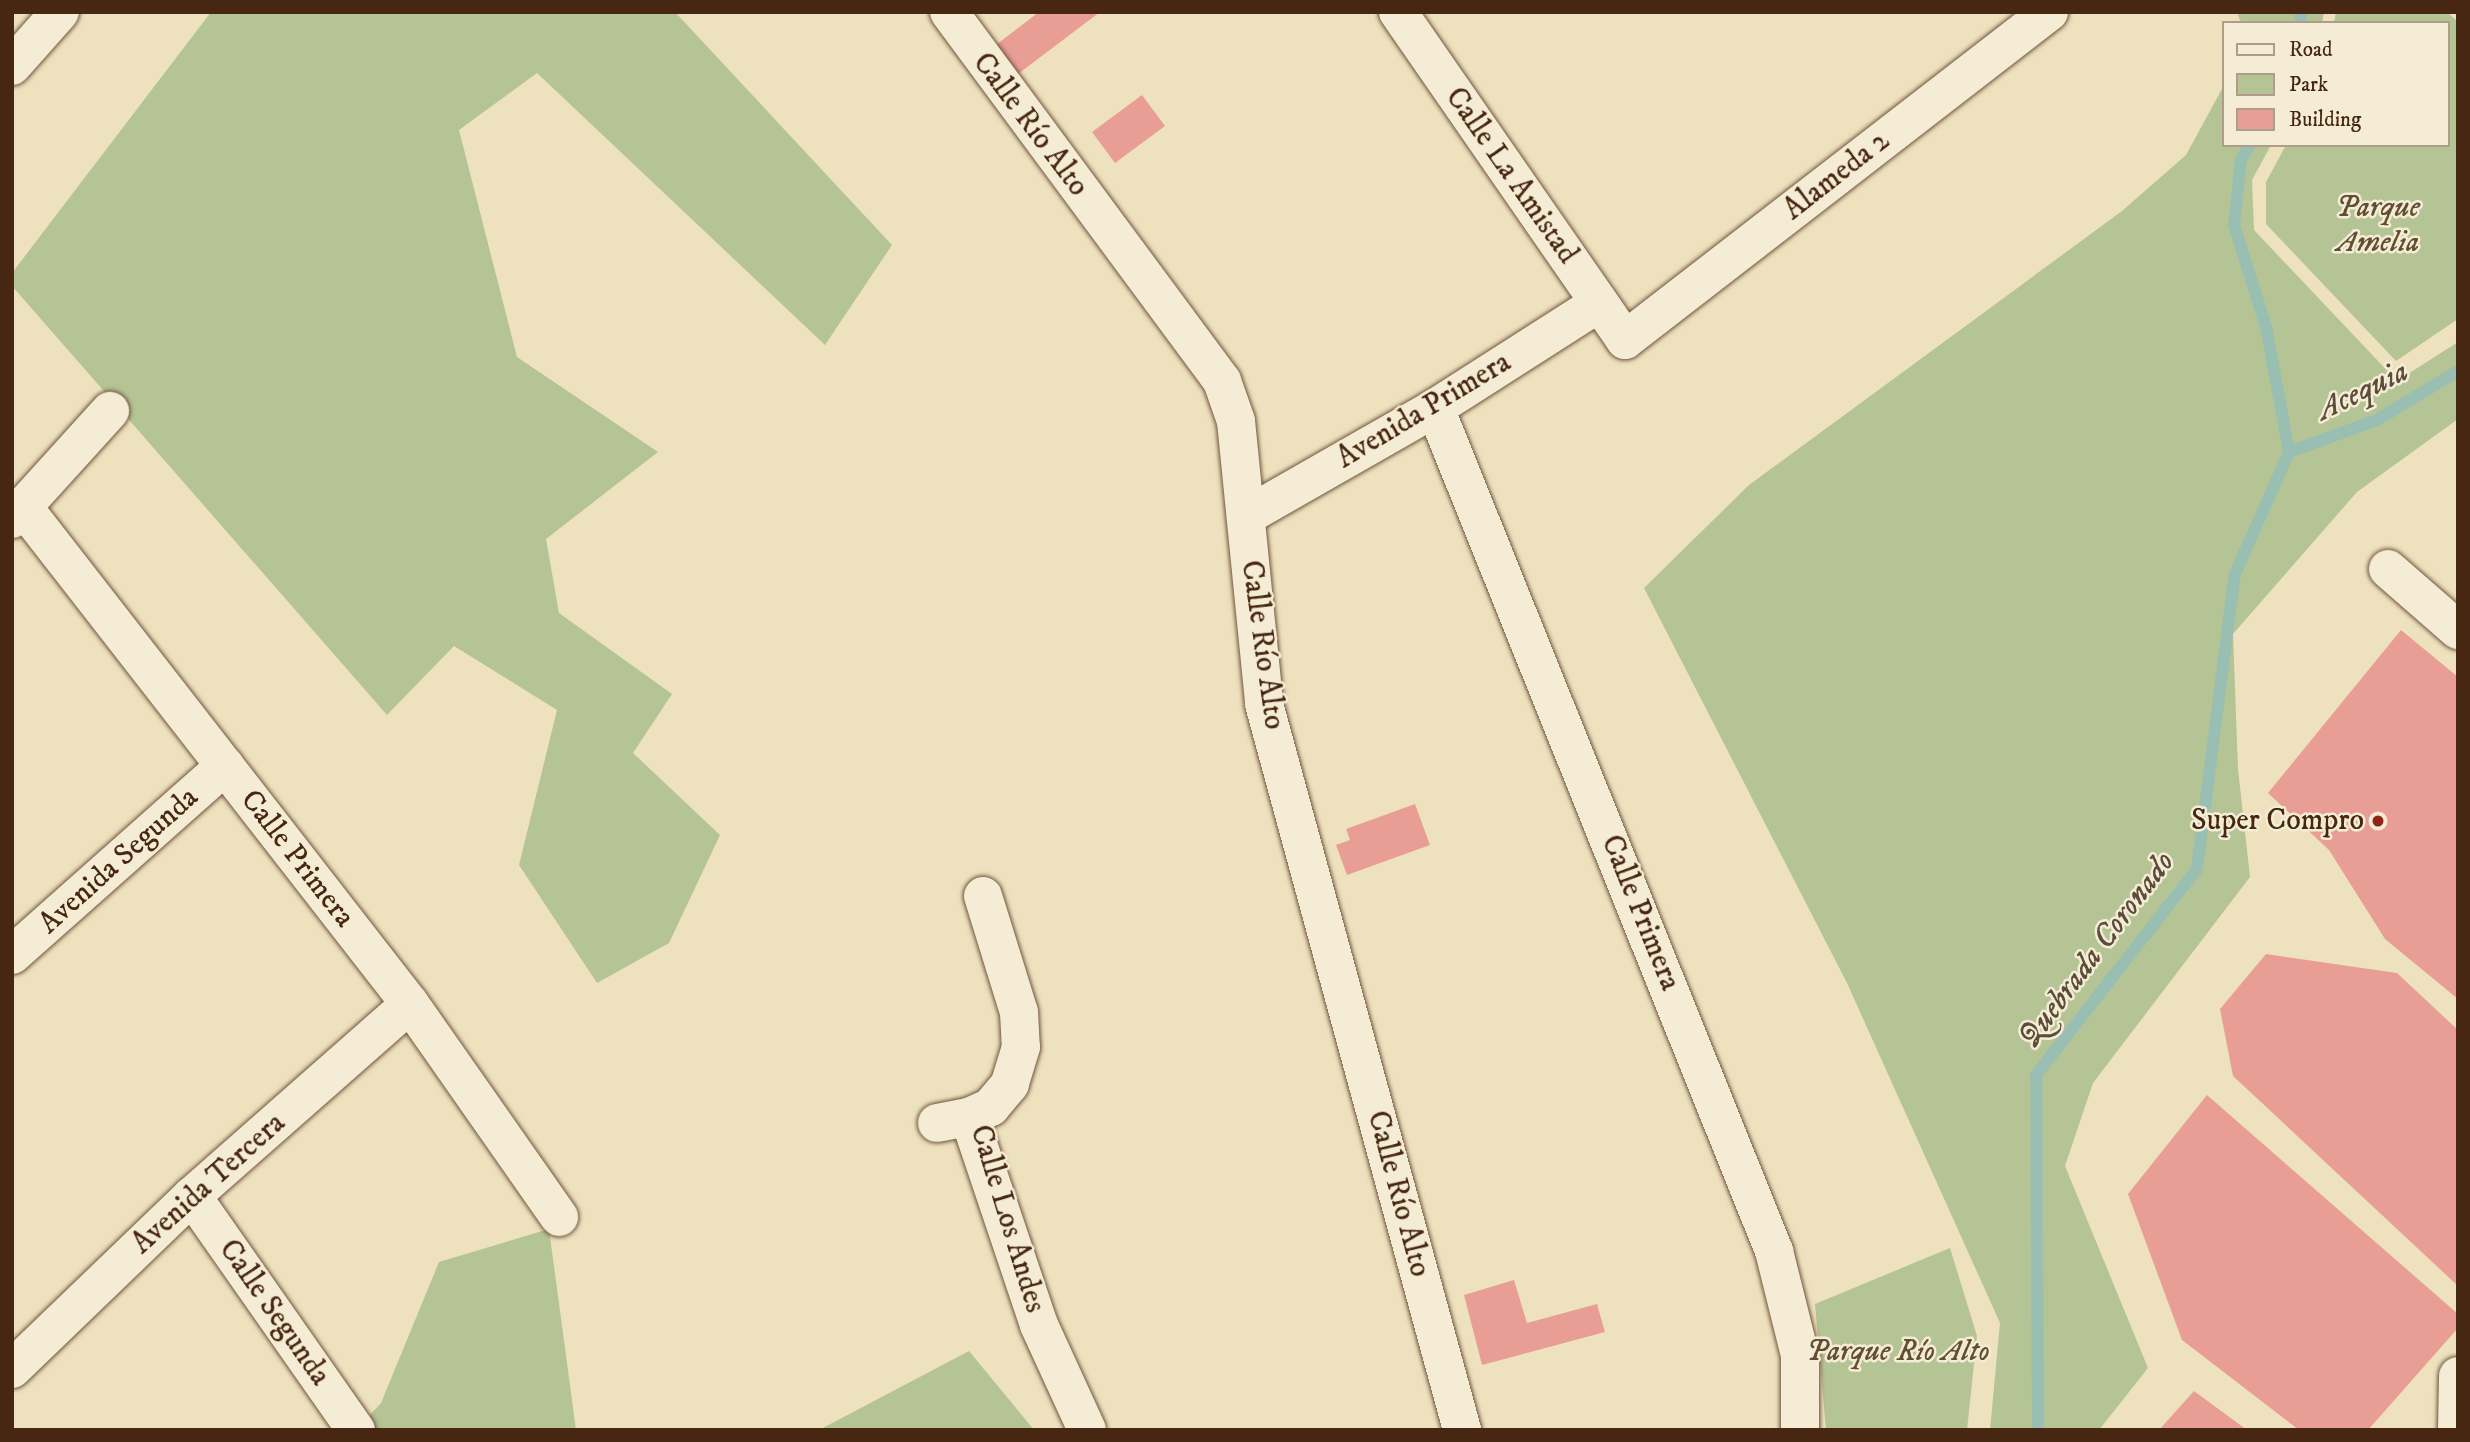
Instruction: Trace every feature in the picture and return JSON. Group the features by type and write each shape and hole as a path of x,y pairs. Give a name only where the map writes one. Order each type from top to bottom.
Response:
{"street":[{"path":"12,66 60,12"},
{"name":"Calle Río Alto","path":"949,12 1222,381 1242,452 1264,704 1462,1430"},
{"name":"Calle La Amistad","path":"1398,12 1625,340"},
{"name":"Alameda 2","path":"1625,340 2049,12"},
{"name":"Avenida Primera","path":"1246,516 1435,408 1599,303"},
{"name":"Calle Primera","path":"1435,408 1774,1251 1800,1355 1800,1430"},
{"path":"18,513 110,411"},
{"name":"Calle Primera","path":"18,513 225,766 410,1004 559,1217"},
{"path":"2388,569 2458,630"},
{"name":"Avenida Segunda","path":"12,955 225,766"},
{"name":"Calle Los Andes","path":"984,896 1019,1012 1021,1047 1010,1084 991,1107 953,1119 1039,1325 1087,1430"},
{"name":"Avenida Tercera","path":"12,1369 192,1196 410,1004"},
{"name":"Calle Segunda","path":"192,1196 356,1430"},
{"path":"2457,1430 2458,1376"}],"green space":[{"path":"211,12 675,12 892,245 825,345 537,73 459,130 517,357 658,452 546,539 559,613 672,694 633,753 720,835 669,943 597,983 519,865 557,710 454,646 387,715 12,286 12,273"},
{"path":"2237,12 2324,12 2322,21 2240,21"},
{"name":"Parque Amelia","path":"2336,12 2447,12 2458,22 2458,319 2396,361 2266,224 2266,182 2285,147 2449,147 2449,21 2334,21"},
{"path":"2222,89 2222,147 2270,147 2252,180 2254,230 2397,381 2458,342 2458,419 2357,492 2233,634 2238,769 2250,877 2093,1083 2065,1166 2148,1368 2099,1430 1990,1430 2000,1323 1847,983 1644,588 1749,485 2122,211 2186,155"},
{"path":"549,1229 576,1430 356,1430 381,1403 439,1262"},
{"name":"Parque Río Alto","path":"1950,1248 1977,1336 1967,1430 1826,1430 1815,1304"},
{"path":"969,1351 1034,1430 819,1430"}],"building":[{"path":"1039,12 1100,12 1014,77 992,48"},
{"path":"1142,95 1165,126 1115,163 1092,132"},
{"name":"Super Compro","path":"2401,630 2458,677 2458,999 2385,939 2329,850 2268,793"},
{"path":"1415,804 1430,845 1347,875 1336,845 1350,840 1346,829"},
{"path":"2266,954 2397,973 2458,1030 2458,1286 2233,1076 2220,1009"},
{"path":"2207,1095 2458,1314 2458,1328 2368,1430 2299,1430 2182,1340 2128,1194"},
{"path":"1514,1280 1527,1323 1597,1304 1605,1332 1482,1365 1464,1295"},
{"path":"2194,1391 2247,1430 2159,1430"}],"waterway":[{"name":"Quebrada Coronado","path":"2300,21 2301,12"},
{"name":"Quebrada Coronado","path":"2038,1430 2036,1075 2197,869 2235,574 2289,452 2266,327 2234,225 2241,160 2249,147"},
{"name":"Acequia","path":"2289,452 2377,420 2458,371"}],"place":[{"name":"Super Compro","path":"2378,821"}]}
